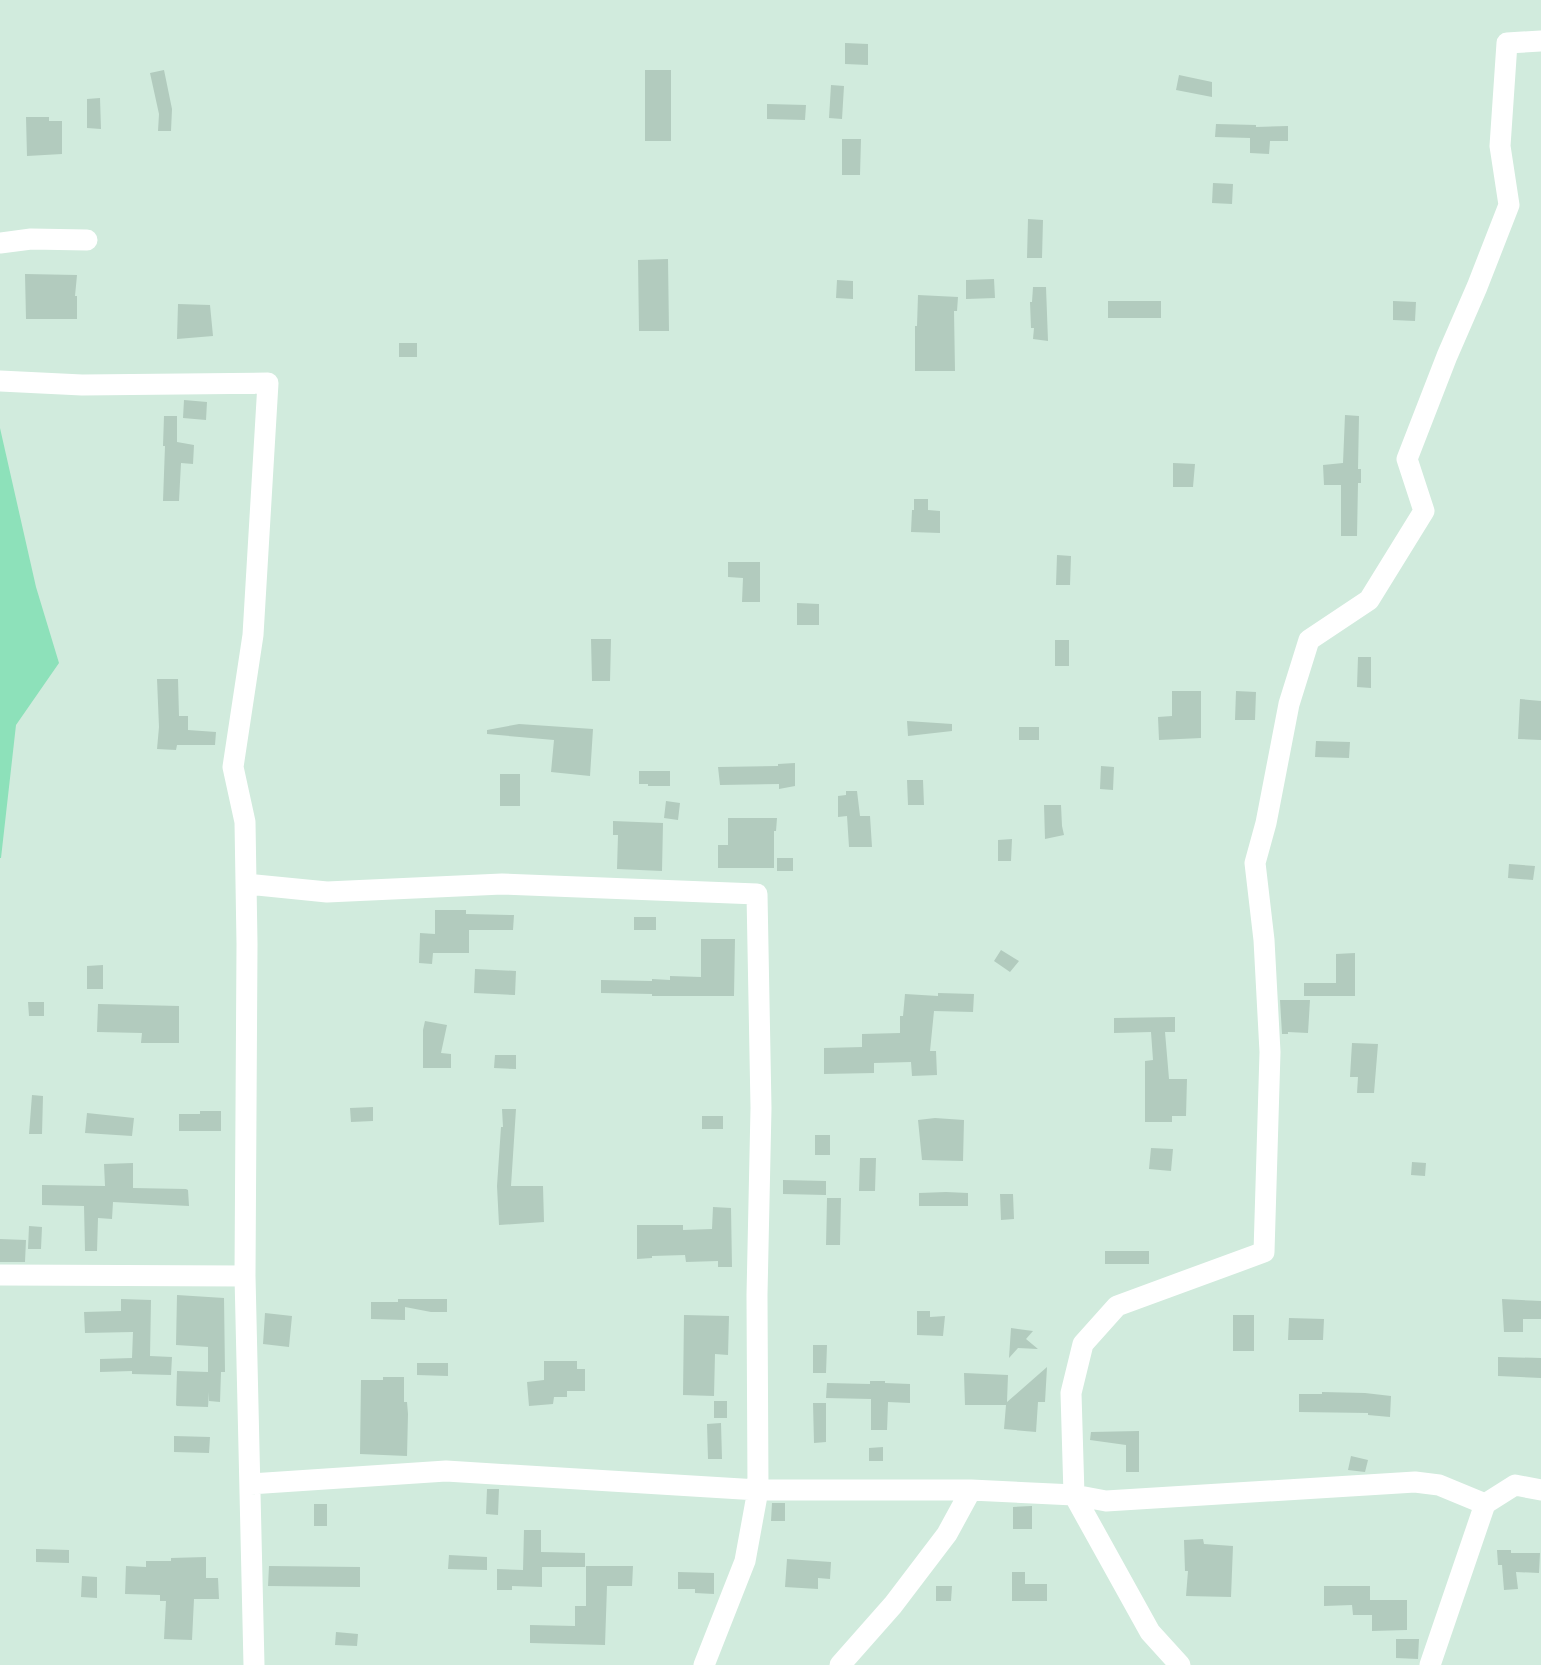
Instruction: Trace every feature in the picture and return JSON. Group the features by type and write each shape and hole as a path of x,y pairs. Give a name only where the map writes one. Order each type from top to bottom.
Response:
{"street":[{"path":"1180,1665 1150,1632 1074,1495 1071,1394 1083,1344 1117,1306 1264,1252 1270,1052 1264,940 1255,862 1266,823 1289,704 1309,640 1369,600 1424,510 1407,459 1509,205 1500,146 1508,43 1541,41"},
{"path":"0,243 31,239 87,240"},
{"path":"0,381 82,386 268,383 253,635 233,767 245,822 245,1276 254,1665"},
{"path":"246,884 327,892 502,884 758,894 761,1108 757,1295 758,1490 745,1561 704,1665"},
{"path":"0,1275 245,1276"},
{"path":"250,1484 446,1470 758,1490 971,1490 1074,1495 1106,1501 1415,1482 1439,1485 1485,1504"},
{"path":"1430,1665 1485,1504 1515,1485 1541,1490"},
{"path":"840,1665 892,1605 947,1534 971,1490"}],"green space":[{"path":"0,428 36,587 59,663 16,725 1,858 0,858"}],"building":[{"path":"845,43 868,44 868,65 845,64"},
{"path":"164,70 172,109 171,131 158,131 159,114 150,73"},
{"path":"645,70 671,70 671,141 645,141"},
{"path":"1179,75 1212,82 1212,97 1176,90"},
{"path":"831,85 844,86 842,119 829,118"},
{"path":"100,98 101,129 87,128 87,99"},
{"path":"767,104 806,105 805,120 767,119"},
{"path":"26,117 49,117 49,121 62,121 62,154 27,156"},
{"path":"1216,124 1256,125 1256,127 1288,126 1288,141 1270,141 1269,154 1250,153 1250,138 1215,137"},
{"path":"842,139 861,139 860,175 842,175"},
{"path":"1213,183 1233,184 1232,204 1212,203"},
{"path":"1028,219 1043,220 1042,258 1027,258"},
{"path":"668,259 669,331 639,331 638,260"},
{"path":"25,274 77,275 75,296 77,296 77,319 26,319"},
{"path":"994,279 995,298 966,299 966,280"},
{"path":"837,280 853,281 853,299 836,298"},
{"path":"1033,287 1046,287 1048,341 1033,339 1034,328 1031,328 1030,302 1032,302"},
{"path":"918,295 958,297 957,311 954,311 955,371 915,371"},
{"path":"1108,301 1161,301 1161,318 1108,318"},
{"path":"1393,301 1416,302 1415,321 1393,320"},
{"path":"178,304 210,305 213,336 177,339"},
{"path":"399,343 417,343 417,357 399,357"},
{"path":"184,400 207,402 206,420 183,418"},
{"path":"1345,415 1359,416 1358,469 1361,469 1361,483 1358,483 1357,536 1341,536 1341,485 1324,485 1323,465 1343,463"},
{"path":"164,416 177,416 177,442 194,445 193,464 181,463 179,501 163,501"},
{"path":"1173,463 1195,464 1193,487 1173,487"},
{"path":"914,499 928,499 928,510 940,511 940,533 911,532"},
{"path":"1057,555 1071,556 1070,585 1056,585"},
{"path":"728,562 760,562 760,602 742,602 743,578 728,577"},
{"path":"797,603 819,604 819,625 797,625"},
{"path":"591,639 611,639 610,681 592,681"},
{"path":"1055,640 1069,640 1069,666 1055,666"},
{"path":"1358,657 1371,657 1371,688 1357,687"},
{"path":"157,679 178,679 179,716 188,716 188,730 216,732 215,745 177,745 176,750 157,749 159,727"},
{"path":"1172,691 1201,691 1201,738 1159,740 1158,717 1172,716"},
{"path":"1236,691 1256,692 1255,720 1235,720"},
{"path":"1520,699 1541,701 1541,740 1518,739"},
{"path":"907,721 952,724 952,731 908,736"},
{"path":"519,724 593,729 590,776 551,772 554,740 487,734 487,730"},
{"path":"1019,727 1039,727 1039,740 1019,740"},
{"path":"1316,741 1350,742 1349,758 1315,757"},
{"path":"795,763 795,786 779,789 779,784 720,785 718,767 778,766 778,764"},
{"path":"1101,766 1114,767 1113,790 1100,789"},
{"path":"639,771 670,771 670,786 639,784"},
{"path":"500,774 520,774 520,806 500,806"},
{"path":"907,780 923,780 924,805 908,805"},
{"path":"846,791 857,791 860,816 870,816 872,847 849,847 847,816 838,817 838,796 846,795"},
{"path":"666,801 680,803 678,820 664,818"},
{"path":"1044,805 1061,805 1064,835 1045,839"},
{"path":"728,818 777,818 776,831 774,831 774,868 718,868 718,845 728,845"},
{"path":"613,821 663,823 662,871 617,869 618,835 613,835"},
{"path":"1012,839 1011,861 998,861 998,840"},
{"path":"777,858 793,858 793,871 777,871"},
{"path":"1509,864 1535,866 1533,880 1508,878"},
{"path":"435,910 466,910 466,914 514,915 513,930 469,930 469,953 433,953 432,964 419,963 420,933 435,934"},
{"path":"634,917 656,917 656,930 634,930"},
{"path":"701,939 735,939 734,996 652,996 652,994 601,993 601,980 652,981 652,979 670,980 670,976 701,977"},
{"path":"1001,950 1019,961 1010,972 994,961"},
{"path":"1355,953 1355,996 1304,996 1304,983 1336,983 1336,954"},
{"path":"103,965 103,989 87,989 87,966"},
{"path":"475,969 516,971 515,995 474,993"},
{"path":"938,993 974,994 973,1012 934,1011 930,1051 936,1051 937,1075 912,1076 911,1062 874,1063 874,1073 824,1074 824,1048 862,1047 862,1034 900,1033 900,1016 903,1016 905,994 938,996"},
{"path":"1280,1000 1310,1000 1308,1033 1282,1034"},
{"path":"28,1002 44,1002 44,1016 29,1016"},
{"path":"98,1004 179,1006 179,1043 141,1043 142,1033 97,1032"},
{"path":"1175,1017 1175,1032 1165,1032 1169,1079 1187,1079 1186,1116 1172,1116 1172,1122 1145,1122 1145,1061 1153,1060 1151,1032 1114,1033 1114,1018"},
{"path":"425,1021 447,1025 441,1053 451,1054 451,1068 423,1068"},
{"path":"1352,1043 1378,1044 1374,1093 1357,1093 1358,1077 1350,1077"},
{"path":"495,1055 516,1055 516,1069 494,1068"},
{"path":"32,1095 43,1096 42,1134 29,1134"},
{"path":"373,1107 373,1121 351,1122 350,1108"},
{"path":"502,1109 516,1109 511,1186 543,1186 544,1222 499,1225 497,1186 501,1127 503,1127"},
{"path":"200,1111 221,1111 221,1131 179,1131 179,1114 200,1114"},
{"path":"87,1113 134,1118 132,1136 85,1133"},
{"path":"702,1116 723,1116 723,1129 702,1129"},
{"path":"935,1118 964,1120 963,1161 922,1160 918,1120"},
{"path":"815,1135 830,1135 830,1155 815,1155"},
{"path":"1151,1148 1173,1149 1171,1171 1149,1169"},
{"path":"860,1158 876,1158 875,1191 859,1191"},
{"path":"1412,1162 1426,1163 1425,1176 1411,1175"},
{"path":"133,1163 133,1188 186,1189 189,1206 113,1202 112,1219 98,1218 97,1251 85,1251 84,1206 42,1205 42,1185 105,1186 104,1164"},
{"path":"783,1180 826,1181 826,1195 783,1194"},
{"path":"919,1193 968,1193 968,1206 919,1206"},
{"path":"1000,1194 1013,1194 1014,1219 1001,1220"},
{"path":"827,1198 841,1198 840,1245 826,1245"},
{"path":"713,1207 731,1208 732,1267 718,1267 718,1261 686,1262 685,1255 637,1259 637,1225 683,1225 683,1230 712,1229"},
{"path":"29,1226 42,1227 41,1249 28,1249"},
{"path":"0,1239 26,1240 25,1262 0,1262"},
{"path":"1105,1251 1149,1251 1149,1264 1105,1264"},
{"path":"177,1295 224,1298 225,1372 221,1372 220,1402 209,1401 209,1392 208,1407 176,1405 177,1371 208,1372 208,1347 176,1345"},
{"path":"121,1299 151,1300 150,1356 172,1357 171,1375 132,1374 132,1371 100,1372 100,1359 132,1358 133,1332 85,1333 84,1312 121,1311"},
{"path":"398,1299 447,1299 447,1312 431,1312 405,1307 405,1320 371,1319 371,1302 398,1302"},
{"path":"1502,1299 1541,1301 1541,1319 1523,1319 1523,1332 1504,1332"},
{"path":"917,1311 930,1311 930,1317 945,1316 943,1336 917,1335"},
{"path":"265,1313 292,1316 289,1347 263,1344"},
{"path":"684,1315 729,1316 728,1355 715,1354 714,1396 683,1395"},
{"path":"1233,1315 1254,1315 1254,1351 1233,1351"},
{"path":"1289,1318 1324,1319 1323,1340 1288,1340"},
{"path":"1011,1328 1033,1331 1026,1339 1038,1349 1018,1348 1009,1358"},
{"path":"813,1345 827,1345 826,1373 813,1373"},
{"path":"1498,1357 1541,1358 1541,1378 1498,1376"},
{"path":"544,1361 577,1361 577,1369 585,1369 585,1391 567,1391 567,1397 554,1397 553,1404 529,1406 527,1382 544,1380"},
{"path":"417,1363 448,1363 448,1376 417,1375"},
{"path":"1047,1367 1045,1402 1038,1402 1036,1432 1004,1429 1006,1405 965,1405 964,1373 1008,1375 1007,1402"},
{"path":"383,1377 404,1377 404,1402 407,1402 408,1414 407,1456 360,1454 361,1380 383,1380"},
{"path":"870,1381 910,1384 910,1403 888,1402 887,1430 871,1430 871,1399 826,1398 827,1383 870,1384"},
{"path":"1322,1392 1391,1396 1390,1417 1368,1415 1368,1413 1299,1412 1299,1394 1322,1394"},
{"path":"714,1401 727,1401 727,1418 714,1418"},
{"path":"813,1403 826,1403 826,1442 814,1443"},
{"path":"721,1423 722,1459 708,1459 707,1424"},
{"path":"1139,1431 1139,1472 1126,1472 1126,1445 1090,1440 1091,1432"},
{"path":"174,1436 210,1437 209,1453 174,1452"},
{"path":"883,1447 883,1461 869,1461 869,1448"},
{"path":"1351,1456 1368,1460 1365,1472 1348,1470"},
{"path":"487,1489 499,1489 498,1515 486,1514"},
{"path":"772,1503 785,1503 785,1521 771,1521"},
{"path":"314,1504 327,1504 327,1526 314,1526"},
{"path":"1032,1506 1032,1529 1013,1529 1013,1507"},
{"path":"524,1530 541,1530 541,1552 585,1553 585,1567 542,1567 542,1587 512,1586 512,1590 497,1590 497,1569 523,1570"},
{"path":"1203,1539 1204,1544 1233,1546 1231,1597 1186,1596 1188,1571 1185,1571 1184,1540"},
{"path":"36,1549 69,1550 69,1563 36,1562"},
{"path":"1497,1550 1511,1550 1511,1553 1540,1553 1539,1573 1516,1572 1518,1589 1504,1590 1502,1565 1498,1565"},
{"path":"449,1555 487,1557 487,1570 448,1569"},
{"path":"206,1557 206,1578 218,1578 219,1599 194,1599 192,1640 164,1639 166,1601 160,1601 160,1595 125,1594 126,1566 146,1567 146,1561"},
{"path":"787,1559 831,1562 830,1579 818,1578 818,1589 785,1587"},
{"path":"269,1566 360,1567 360,1587 268,1586"},
{"path":"586,1566 633,1566 632,1586 607,1586 605,1645 530,1643 530,1625 575,1626 575,1606 586,1606"},
{"path":"678,1572 714,1573 714,1594 695,1593 695,1589 678,1589"},
{"path":"1012,1572 1025,1572 1025,1584 1047,1584 1047,1601 1012,1601"},
{"path":"82,1576 97,1577 97,1598 81,1597"},
{"path":"936,1586 952,1586 951,1601 936,1601"},
{"path":"1324,1586 1370,1586 1370,1600 1407,1600 1407,1630 1372,1631 1372,1615 1353,1615 1352,1605 1324,1606"},
{"path":"336,1632 358,1634 357,1646 335,1645"},
{"path":"1396,1639 1419,1639 1418,1659 1396,1658"}]}
